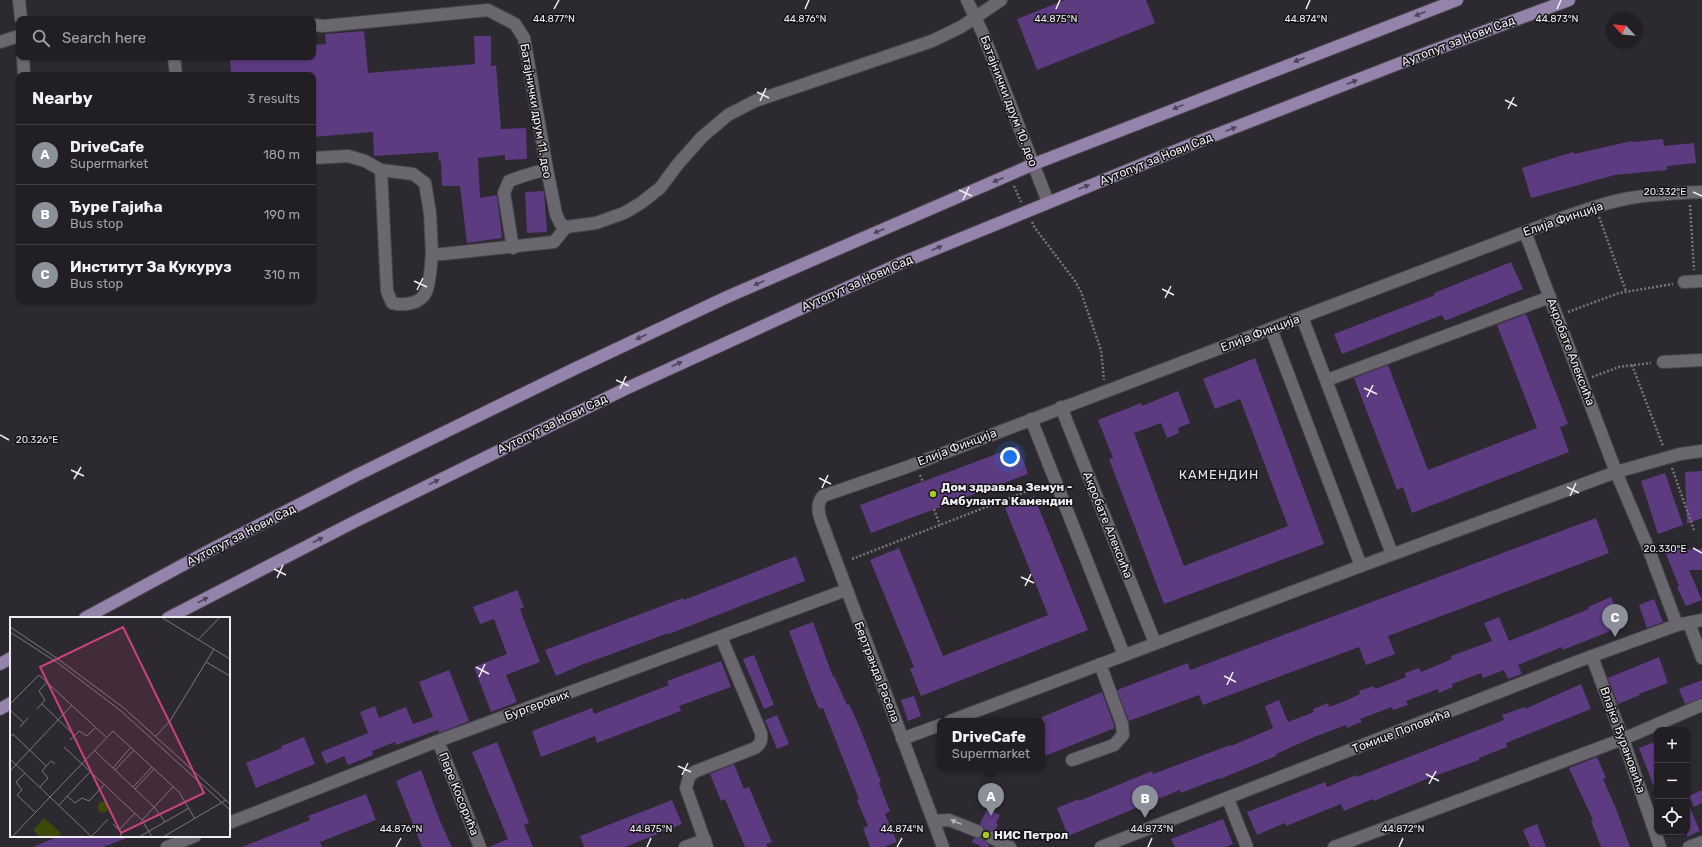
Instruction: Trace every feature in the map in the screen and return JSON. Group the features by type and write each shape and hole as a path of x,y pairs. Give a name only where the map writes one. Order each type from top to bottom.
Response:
{"main road":[{"name":"Аутопут за Нови Сад","path":"87,617 216,547 362,472 572,370 748,288 1034,164 1457,0"},
{"name":"Аутопут за Нови Сад","path":"170,617 354,522 630,386 901,263 1048,202 1236,127 1569,0"},
{"path":"0,664 10,659"},
{"path":"0,709 10,704"}],"street":[{"path":"19,0 20,16"},
{"name":"Батајнички друм 10. део","path":"967,0 1048,202"},
{"path":"432,254 512,248 554,242 566,227 596,223 624,214 650,197 660,188 678,164 702,137 728,115 755,101 932,41 961,27 1001,0"},
{"name":"Батајнички друм 11. део","path":"316,25 324,26 488,10 514,24 524,38 556,214 560,223 566,227"},
{"path":"0,42 16,37"},
{"path":"23,60 24,72"},
{"path":"174,60 176,72"},
{"path":"316,158 348,156 365,161 381,170 413,174 425,183 430,213 432,254 426,292 417,301 398,304 392,303 387,291 381,170"},
{"path":"512,248 504,193 509,181 547,169"},
{"name":"Елија Финција","path":"823,496 911,465 1105,390 1271,329 1595,206 1625,199 1702,192"},
{"name":"Акробате Алексића","path":"1525,232 1616,472 1683,624 1702,658"},
{"path":"1326,380 1550,297"},
{"path":"1302,317 1392,554"},
{"path":"1271,329 1361,566"},
{"path":"1663,362 1702,360"},
{"name":"Акробате Алексића","path":"1061,407 1155,643"},
{"path":"1031,419 1124,654"},
{"path":"958,718 1124,654 1616,472 1680,454 1702,451"},
{"name":"Бертранда Расела","path":"823,496 818,503 818,511 846,590 943,847"},
{"name":"Бургерових","path":"230,823 438,741 846,590"},
{"name":"Томице Поповића","path":"1102,847 1592,657 1683,624 1702,620"},
{"path":"685,847 706,843 686,788 689,777 694,772 755,748 760,745 762,739 761,733 721,637"},
{"name":"Влајка Ђурановића","path":"1592,657 1623,739 1660,847"},
{"path":"1072,760 1114,745 1123,735 1122,724 1100,664"},
{"path":"1334,847 1623,739 1702,705"},
{"path":"902,739 937,726"},
{"name":"Пере Косорића","path":"438,741 480,847"},
{"path":"1228,799 1247,847"},
{"path":"934,821 949,820 977,831"},
{"path":"167,847 192,837"},
{"path":"992,838 1010,847"},
{"path":"1690,847 1702,842"}],"path":[{"path":"1010,174 1025,212 1035,228 1075,281 1081,292 1101,350 1105,390"},
{"path":"1557,316 1605,297 1626,291 1693,281 1689,192"},
{"path":"1595,206 1626,291"},
{"path":"1582,381 1620,367 1663,362"},
{"path":"852,559 1055,480"},
{"path":"934,509 940,525"}],"building":[{"path":"1065,0 1146,0 1155,23 1037,70 1017,19"},
{"path":"364,31 368,73 475,64 474,36 491,36 491,66 496,65 501,129 526,128 527,159 505,160 505,155 478,158 480,198 497,195 502,238 467,243 460,186 442,186 441,161 439,161 438,152 374,156 373,132 316,137 316,72 231,72 230,60 316,60 316,45 326,44 325,34"},
{"path":"1663,139 1664,146 1694,143 1696,163 1667,166 1667,170 1615,175 1531,198 1522,168 1573,152 1574,154 1632,141"},
{"path":"544,191 547,232 527,233 525,192"},
{"path":"1511,262 1523,289 1445,321 1442,315 1342,354 1334,334 1435,295 1434,293"},
{"path":"1526,314 1568,424 1560,427 1569,452 1412,513 1403,487 1397,490 1354,378 1388,365 1428,470 1537,428 1497,325"},
{"path":"1255,358 1324,544 1164,604 1109,459 1113,458 1098,420 1141,403 1142,406 1178,391 1190,423 1178,428 1179,433 1167,438 1161,423 1134,433 1184,566 1288,526 1240,399 1215,409 1203,379"},
{"name":"Дом здравља Земун - Амбуланта Камендин","path":"1018,446 1028,474 871,533 860,505"},
{"path":"1702,471 1702,518 1687,524 1685,472"},
{"path":"1665,473 1683,525 1658,534 1641,481"},
{"path":"1034,496 1088,630 921,696 910,669 914,667 870,560 899,548 943,656 1048,615 1005,508"},
{"path":"1596,518 1609,553 1388,636 1395,654 1366,665 1359,647 1203,705 1199,695 1129,721 1117,690 1188,663 1190,670"},
{"path":"1680,546 1682,550 1702,549 1702,570 1689,570 1702,600 1686,606 1677,587 1679,586 1665,552"},
{"path":"796,556 805,581 669,634 581,665 556,676 545,650 683,598 684,600"},
{"path":"517,590 524,607 520,609 540,662 506,675 517,702 491,712 474,667 507,654 494,619 480,624 473,607"},
{"path":"1611,597 1623,626 1563,650 1562,647 1518,665 1522,674 1508,679 1504,670 1483,678 1481,673 1452,684 1453,687 1439,693 1438,689 1406,701 1408,705 1393,710 1392,707 1360,719 1362,722 1347,728 1346,725 1314,737 1276,754 1276,756 1220,779 1181,793 1180,790 1068,836 1057,808 1079,799 1079,801 1152,771 1153,774 1230,745 1231,746 1273,728 1265,706 1279,700 1288,722 1314,712 1313,709 1328,703 1329,707 1345,701 1360,694 1359,691 1374,686 1375,689 1391,683 1406,677 1405,673 1419,668 1421,672 1452,659 1451,656 1492,641 1484,623 1499,617 1509,641 1589,609 1588,607"},
{"path":"1654,599 1663,622 1647,628 1639,605"},
{"path":"813,622 833,677 834,676 847,705 849,704 881,782 879,783 890,811 885,814 897,842 884,847 870,847 863,828 868,826 857,800 859,799 823,708 819,709 789,631"},
{"path":"754,655 774,705 764,709 743,659"},
{"path":"1659,657 1668,683 1618,704 1608,678"},
{"path":"721,661 731,687 679,706 681,711 597,743 595,736 541,757 532,731 592,708 594,714 669,685 667,681"},
{"path":"449,670 469,721 439,733 438,730 396,745 395,742 372,751 373,755 348,765 344,756 326,764 321,752 368,733 360,712 375,706 379,718 406,707 413,724 433,717 419,682"},
{"path":"1702,680 1702,698 1685,704 1679,689"},
{"path":"1581,684 1591,709 1506,743 1507,747 1479,758 1479,760 1429,778 1374,801 1373,799 1344,811 1341,804 1286,826 1285,823 1257,835 1247,812 1325,782 1327,787 1356,775 1357,777 1504,720 1502,715 1525,707 1525,709"},
{"path":"1102,692 1115,728 1045,756 1045,718 1042,717"},
{"path":"914,696 921,716 908,721 901,700"},
{"path":"777,715 789,744 777,749 765,720"},
{"path":"304,737 315,764 256,788 246,763"},
{"path":"497,742 529,823 524,825 533,847 489,847 508,839 472,752"},
{"path":"1654,742 1654,787 1639,748"},
{"path":"1597,757 1606,778 1603,779 1617,811 1630,847 1601,847 1591,821 1593,820 1569,768"},
{"path":"734,764 744,789 749,787 772,842 766,844 768,847 745,847 725,799 721,801 710,774"},
{"path":"421,770 440,821 452,847 422,847 396,781"},
{"path":"1702,790 1702,803 1694,807 1690,796"},
{"path":"366,794 376,820 320,842 322,847 242,847 310,820 308,816"},
{"path":"672,800 682,824 625,847 584,847 580,836"},
{"path":"1690,808 1700,831 1687,837 1687,835 1690,835"},
{"path":"987,809 1000,815 996,823 998,824 995,831 988,832 985,835 986,842 989,845 988,847 982,847 972,842 974,838 978,838 984,834 984,830 980,824"},
{"path":"1223,819 1233,844 1225,847 1175,847 1171,839"},
{"path":"1537,824 1546,847 1530,847 1523,830"},
{"path":"57,837 130,837 103,847 33,847"}],"tunnel":[{"path":"977,831 992,838"}],"place":[{"name":"Дом здравља Земун - Амбуланта Камендин","path":"933,494"},
{"name":"Институт За Кукуруз","path":"1615,637"},
{"name":"DriveCafe","path":"991,816"},
{"name":"Ђуре Гајића","path":"1145,818"},
{"name":"НИС Петрол","path":"986,835"}],"district":[{"name":"КАМЕНДИН","path":"1219,474"}]}
